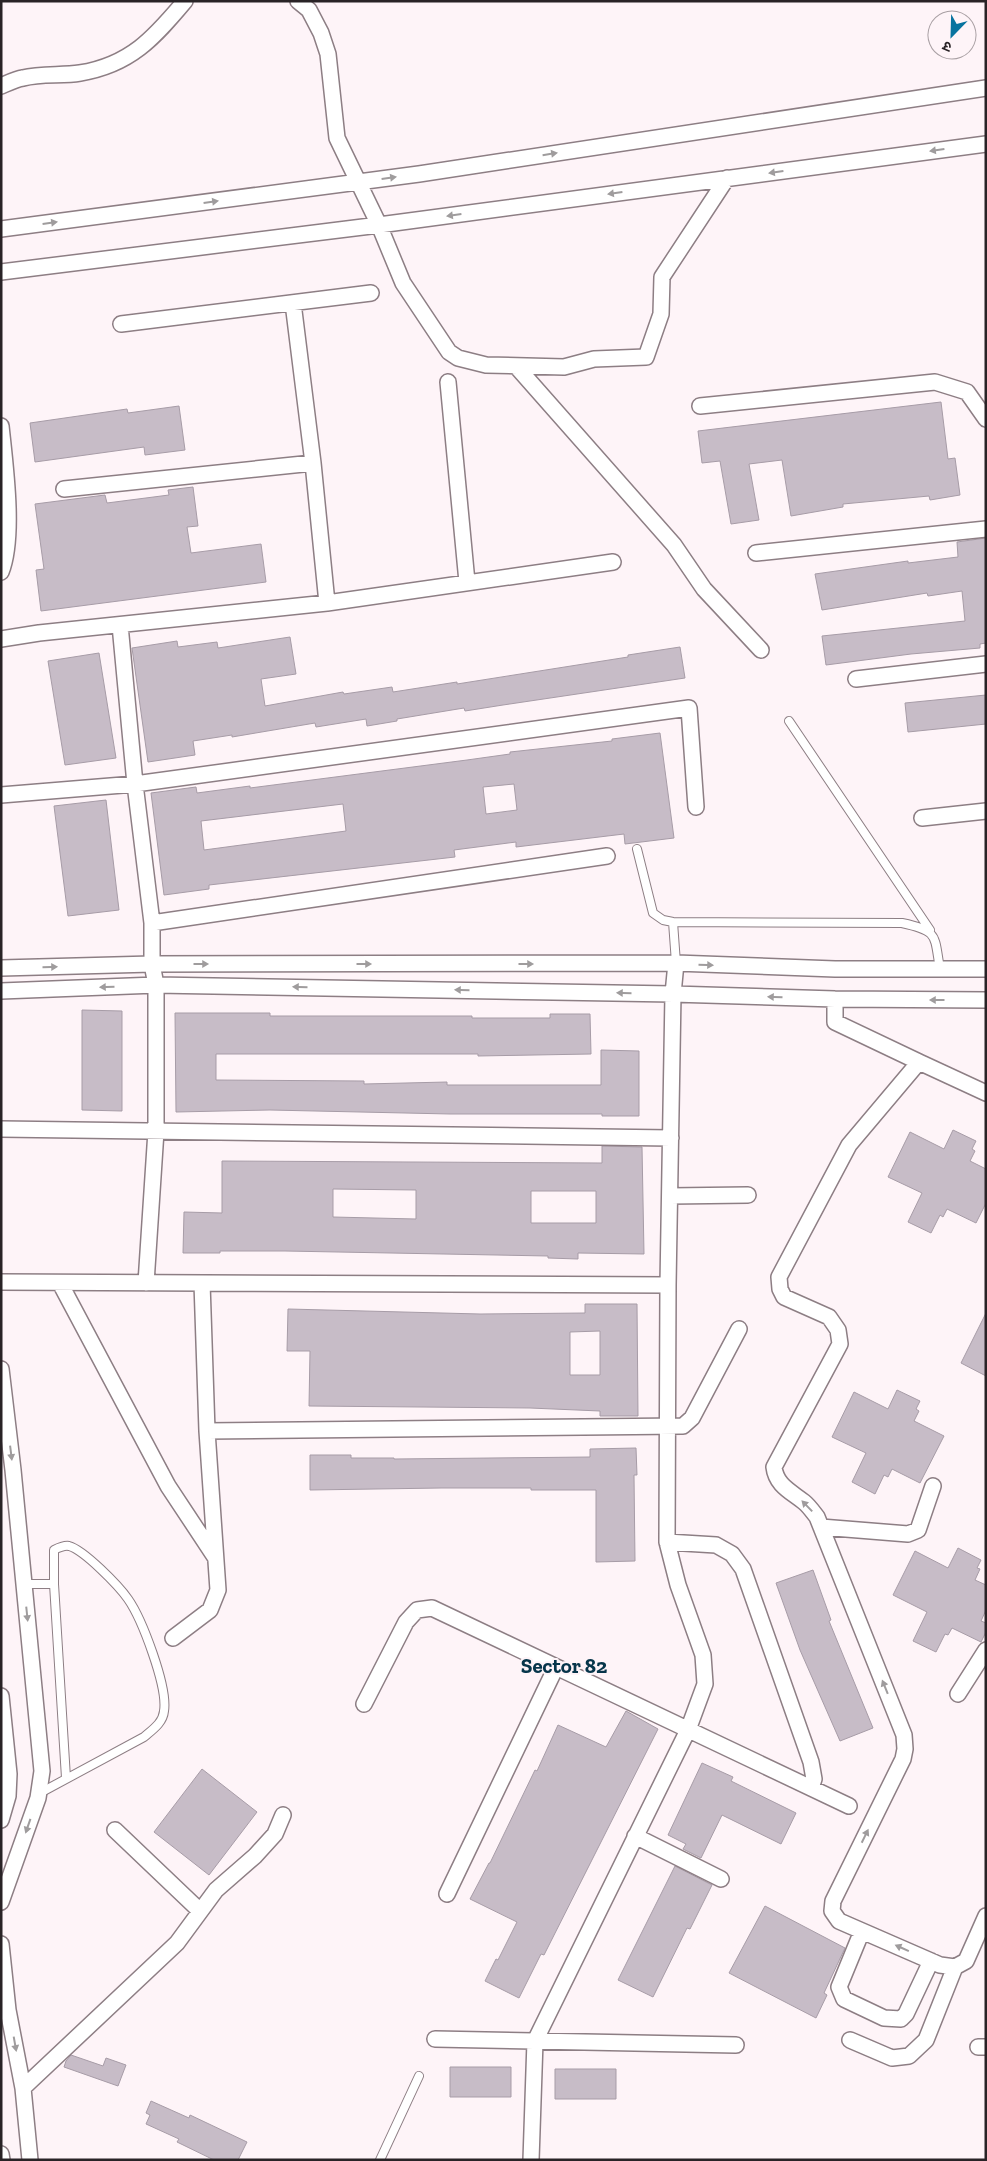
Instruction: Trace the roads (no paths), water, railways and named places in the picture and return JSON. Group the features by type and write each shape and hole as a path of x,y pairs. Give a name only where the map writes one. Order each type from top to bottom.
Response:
{"street":[{"path":"1,86 23,77 80,73 109,66 142,48 161,30 185,1"},
{"path":"298,1 309,10 321,33 331,74 336,138 379,225 403,283 449,352 458,358 486,365 564,366 594,359 646,357 661,314 662,277 727,178"},
{"path":"1,229 357,182 986,88"},
{"path":"1,272 379,225 986,144"},
{"path":"121,324 371,293"},
{"path":"293,303 313,463 327,603"},
{"path":"516,366 674,545 704,589 761,650"},
{"path":"448,382 467,582"},
{"path":"700,406 935,382 967,392 986,419"},
{"path":"1,426 7,491 6,559 1,572"},
{"path":"64,490 313,463"},
{"path":"756,553 986,529"},
{"path":"1,639 327,603 613,562"},
{"path":"120,625 135,784 152,923 152,964 156,985 156,1131 146,1283"},
{"path":"856,679 986,664"},
{"path":"1,795 135,784 689,708 696,807"},
{"path":"922,818 986,810"},
{"path":"152,923 607,856"},
{"path":"1,968 152,964 676,964 835,969 986,969"},
{"path":"531,2160 535,2041 688,1730 705,1684 703,1654 678,1585 667,1542 668,1286 673,994 676,964"},
{"path":"1,991 156,985 673,994 835,999 986,1000"},
{"path":"835,999 835,1022 986,1093"},
{"path":"912,1059 849,1145 778,1277 780,1289 784,1296 829,1317 838,1330 840,1344 774,1467 775,1476 780,1484 806,1503 817,1517 904,1735 905,1749 903,1759 833,1901 832,1911 840,1920 940,1965 954,1967 966,1961 986,1916"},
{"path":"1,1129 671,1138"},
{"path":"670,1196 748,1195"},
{"path":"1,1282 668,1286"},
{"path":"60,1283 168,1486 216,1558"},
{"path":"173,1638 210,1610 218,1590 207,1431 202,1283"},
{"path":"207,1431 683,1426 692,1418 739,1329"},
{"path":"1,1369 42,1771 39,1794 1,1902"},
{"path":"821,1528 908,1534 918,1530 933,1486"},
{"path":"667,1542 716,1544 732,1554 743,1569 811,1762 814,1779 811,1788"},
{"path":"364,1704 406,1622 416,1610 432,1608 849,1806"},
{"path":"958,1694 986,1650"},
{"path":"448,1894 556,1667"},
{"path":"1,1696 9,1774 8,1796 1,1820"},
{"path":"23,2088 177,1943 216,1890 256,1856 275,1834 284,1815"},
{"path":"115,1830 200,1911"},
{"path":"635,1836 721,1879"},
{"path":"862,1930 839,1987 840,1994 844,2000 884,2018 901,2019 906,2014 931,1961"},
{"path":"1,1944 8,2010 23,2088 30,2160"},
{"path":"850,2040 892,2058 909,2056 926,2040 954,1967"},
{"path":"435,2039 736,2045"},
{"path":"1,2154 2,2160"}],"lane":[{"path":"789,721 931,932 940,969"},
{"path":"637,849 653,913 663,920 673,922 902,923 931,932"},
{"path":"673,922 676,964"},
{"path":"39,1794 144,1737 157,1726 164,1711 162,1686 152,1648 129,1600 96,1563 69,1546 54,1550 54,1584 66,1778"},
{"path":"24,1584 54,1584"},
{"path":"380,2160 419,2076"}],"district":[{"name":"Sector 82","path":"564,1665"}]}
